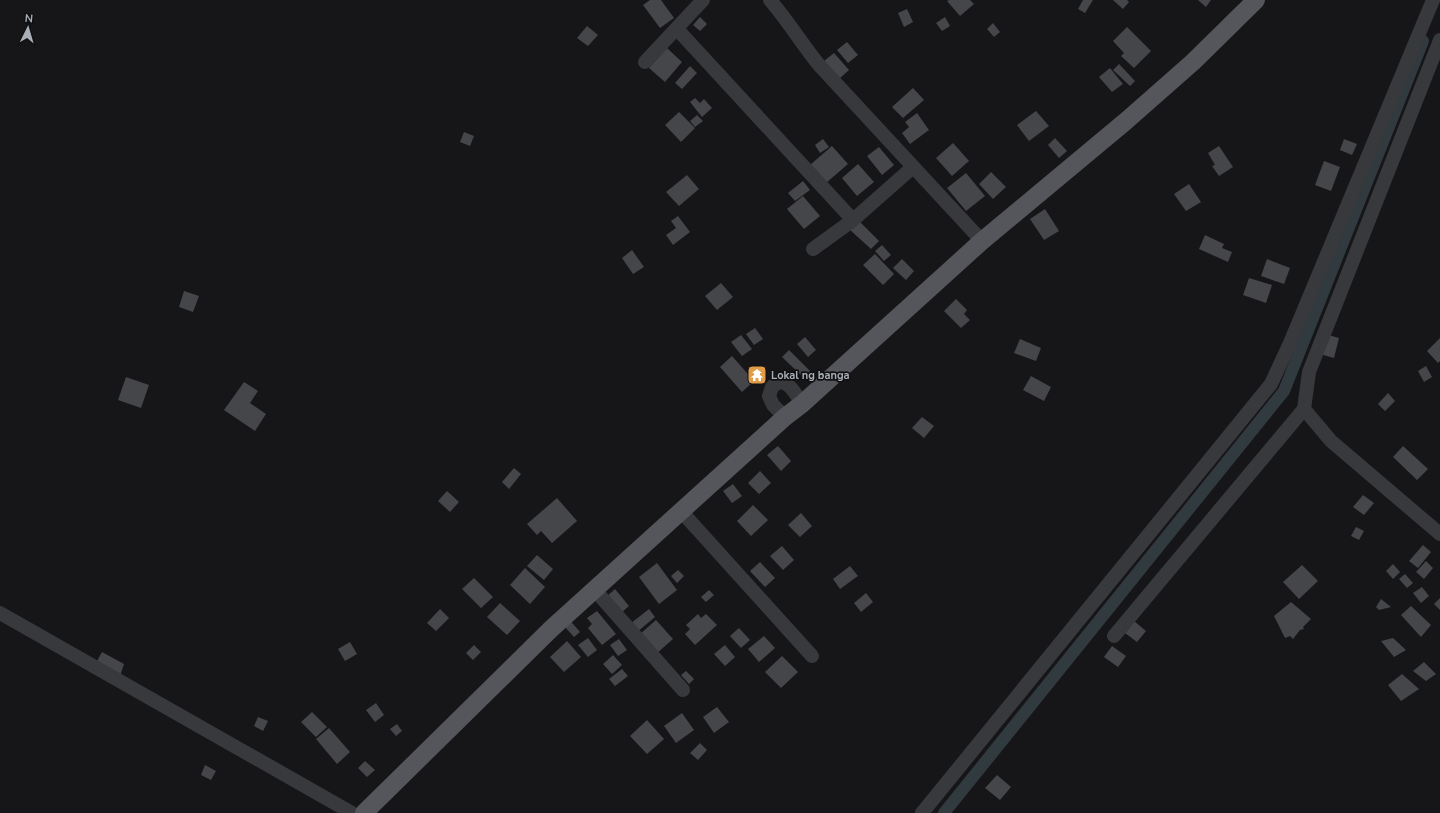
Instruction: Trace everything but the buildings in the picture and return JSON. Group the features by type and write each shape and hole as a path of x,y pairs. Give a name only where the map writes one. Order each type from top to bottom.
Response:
{"main road":[{"path":"364,813 518,660 594,588 785,416 802,404 982,241 1126,121 1193,62 1256,0"}],"street":[{"path":"645,62 703,0"},
{"path":"770,0 781,13 802,45 819,65 982,241"},
{"path":"922,813 1271,384 1293,336 1433,0"},
{"path":"677,29 852,220"},
{"path":"1114,636 1304,409 1309,372 1440,40"},
{"path":"814,249 852,220 913,167"},
{"path":"785,416 773,405 769,396 772,387 778,382 788,384 802,404"},
{"path":"1304,409 1331,441 1440,534"},
{"path":"681,511 812,656"},
{"path":"594,588 683,690"},
{"path":"0,613 352,813"}],"waterway":[{"path":"944,813 1284,391 1423,41"}],"place":[{"name":"Lokal ng banga","path":"757,375"}]}
